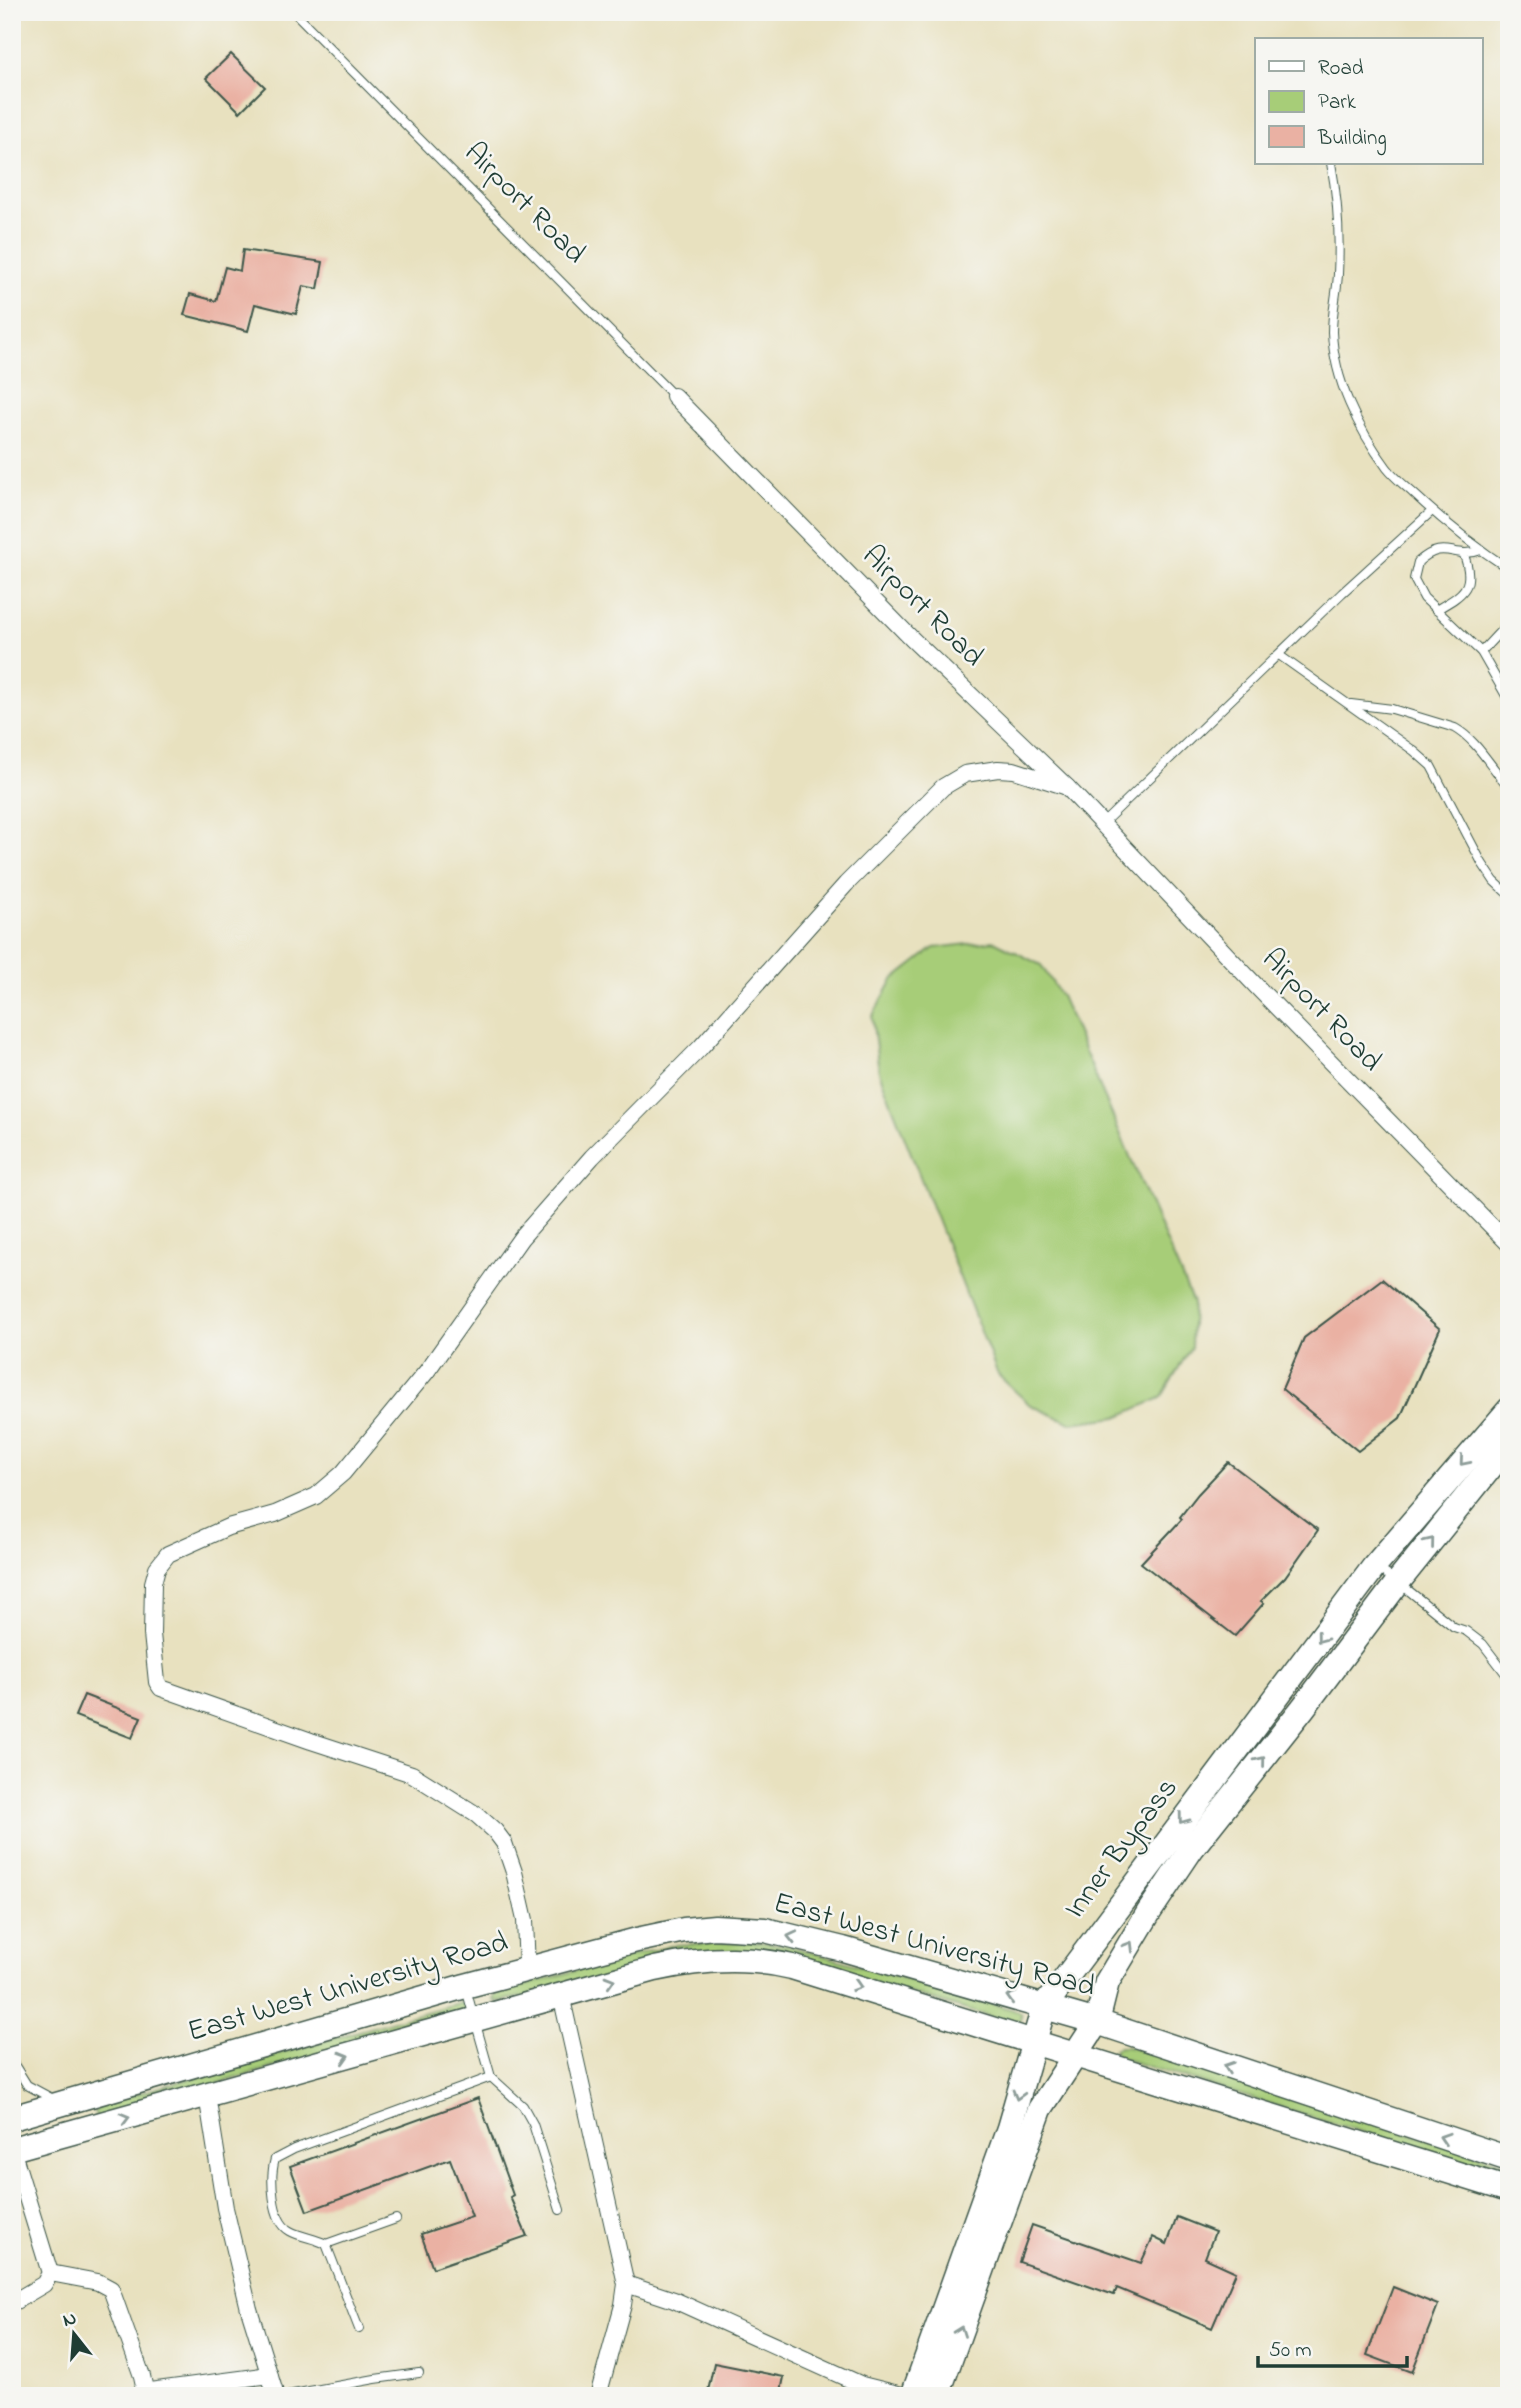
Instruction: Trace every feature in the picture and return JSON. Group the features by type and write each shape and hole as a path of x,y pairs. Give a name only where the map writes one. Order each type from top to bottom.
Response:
{"main road":[{"name":"Inner Bypass","path":"913,2396 1009,2128 1044,2007 1374,1567 1509,1410"},
{"name":"Inner Bypass","path":"937,2396 1040,2109 1097,2022 1107,1982 1149,1912 1192,1847 1509,1444"},
{"name":"East West University Road","path":"12,2149 68,2118 465,1986 684,1930 727,1927 765,1930 843,1949 1097,2022 1509,2159"},
{"name":"East West University Road","path":"12,2118 68,2118 207,2095 681,1963 727,1960 792,1967 1509,2190"}],"street":[{"name":"Airport Road","path":"674,396 912,639 1067,787 1260,990 1509,1244"},
{"path":"527,1969 525,1920 514,1871 504,1843 477,1815 412,1774 161,1688 157,1682 152,1634 153,1583 157,1568 168,1554 228,1527 275,1514 316,1496 342,1473 427,1371 521,1238 592,1157 700,1048 846,884 943,787 965,774 998,769 1014,770 1067,787"},
{"path":"561,1995 626,2284 623,2305 598,2396"},
{"path":"207,2095 225,2208 249,2309 276,2396"},
{"path":"12,2149 50,2273 44,2284 12,2303"},
{"path":"50,2273 98,2282 111,2290 142,2376 144,2385 141,2394 270,2375"},
{"path":"626,2284 674,2300 862,2385 906,2396"},
{"path":"12,2385 16,2396"}],"lane":[{"name":"Airport Road","path":"294,12 674,396"},
{"path":"1331,164 1339,228 1338,276 1332,329 1334,356 1361,428 1388,470 1432,510 1509,569"},
{"path":"1102,824 1432,510"},
{"path":"1481,550 1464,555 1446,548 1438,549 1418,562 1414,579 1424,598 1481,652 1509,701"},
{"path":"1436,610 1457,598 1468,584 1470,575 1464,555"},
{"path":"1481,652 1507,628"},
{"path":"1279,654 1431,766 1482,863 1494,881 1509,895"},
{"path":"1348,704 1392,709 1455,728 1464,733 1479,749 1509,787"},
{"path":"1496,1231 1509,1215"},
{"path":"1374,1567 1398,1582 1454,1627 1466,1630 1483,1644 1509,1678"},
{"path":"465,1986 491,2077 523,2106 533,2124 560,2210"},
{"path":"12,2061 27,2085 68,2118"},
{"path":"359,2329 326,2244 313,2237 290,2231 284,2227 278,2215 271,2174 275,2159 294,2149 491,2077"},
{"path":"326,2244 396,2219"},
{"path":"282,2396 375,2378 419,2373"}],"green space":[{"path":"994,941 1041,965 1061,996 1193,1303 1191,1347 1161,1398 1117,1417 1071,1423 1030,1405 998,1375 879,1072 872,1017 893,980 934,948"},
{"path":"748,1941 786,1945 1018,2011 1020,2020 1015,2024 857,1978 760,1955 495,2002 494,1998 499,1993 598,1964 675,1945"},
{"path":"458,2003 464,2004 466,2011 97,2119 94,2112 99,2106 111,2101"},
{"path":"1128,2047 1509,2164 1509,2177 1117,2057 1114,2049"}],"building":[{"path":"231,54 265,87 240,112 206,78"},
{"path":"243,250 323,262 318,289 303,286 296,314 255,304 248,331 184,315 190,294 216,301 225,267 240,271"},
{"path":"1382,1279 1440,1329 1400,1418 1358,1451 1282,1389 1304,1338"},
{"path":"1228,1462 1318,1530 1285,1577 1261,1601 1264,1603 1235,1636 1141,1563 1182,1519 1180,1517 1198,1494"},
{"path":"84,1695 141,1717 132,1738 75,1716"},
{"path":"478,2098 513,2195 510,2197 527,2236 433,2268 421,2234 472,2217 450,2159 307,2211 290,2166"},
{"path":"1177,2217 1215,2232 1205,2258 1236,2272 1212,2328 1117,2288 1114,2295 1019,2262 1032,2225 1141,2263 1153,2237 1167,2244"},
{"path":"1393,2287 1438,2305 1412,2372 1367,2355"},
{"path":"714,2363 784,2377 780,2396 707,2396"}]}
